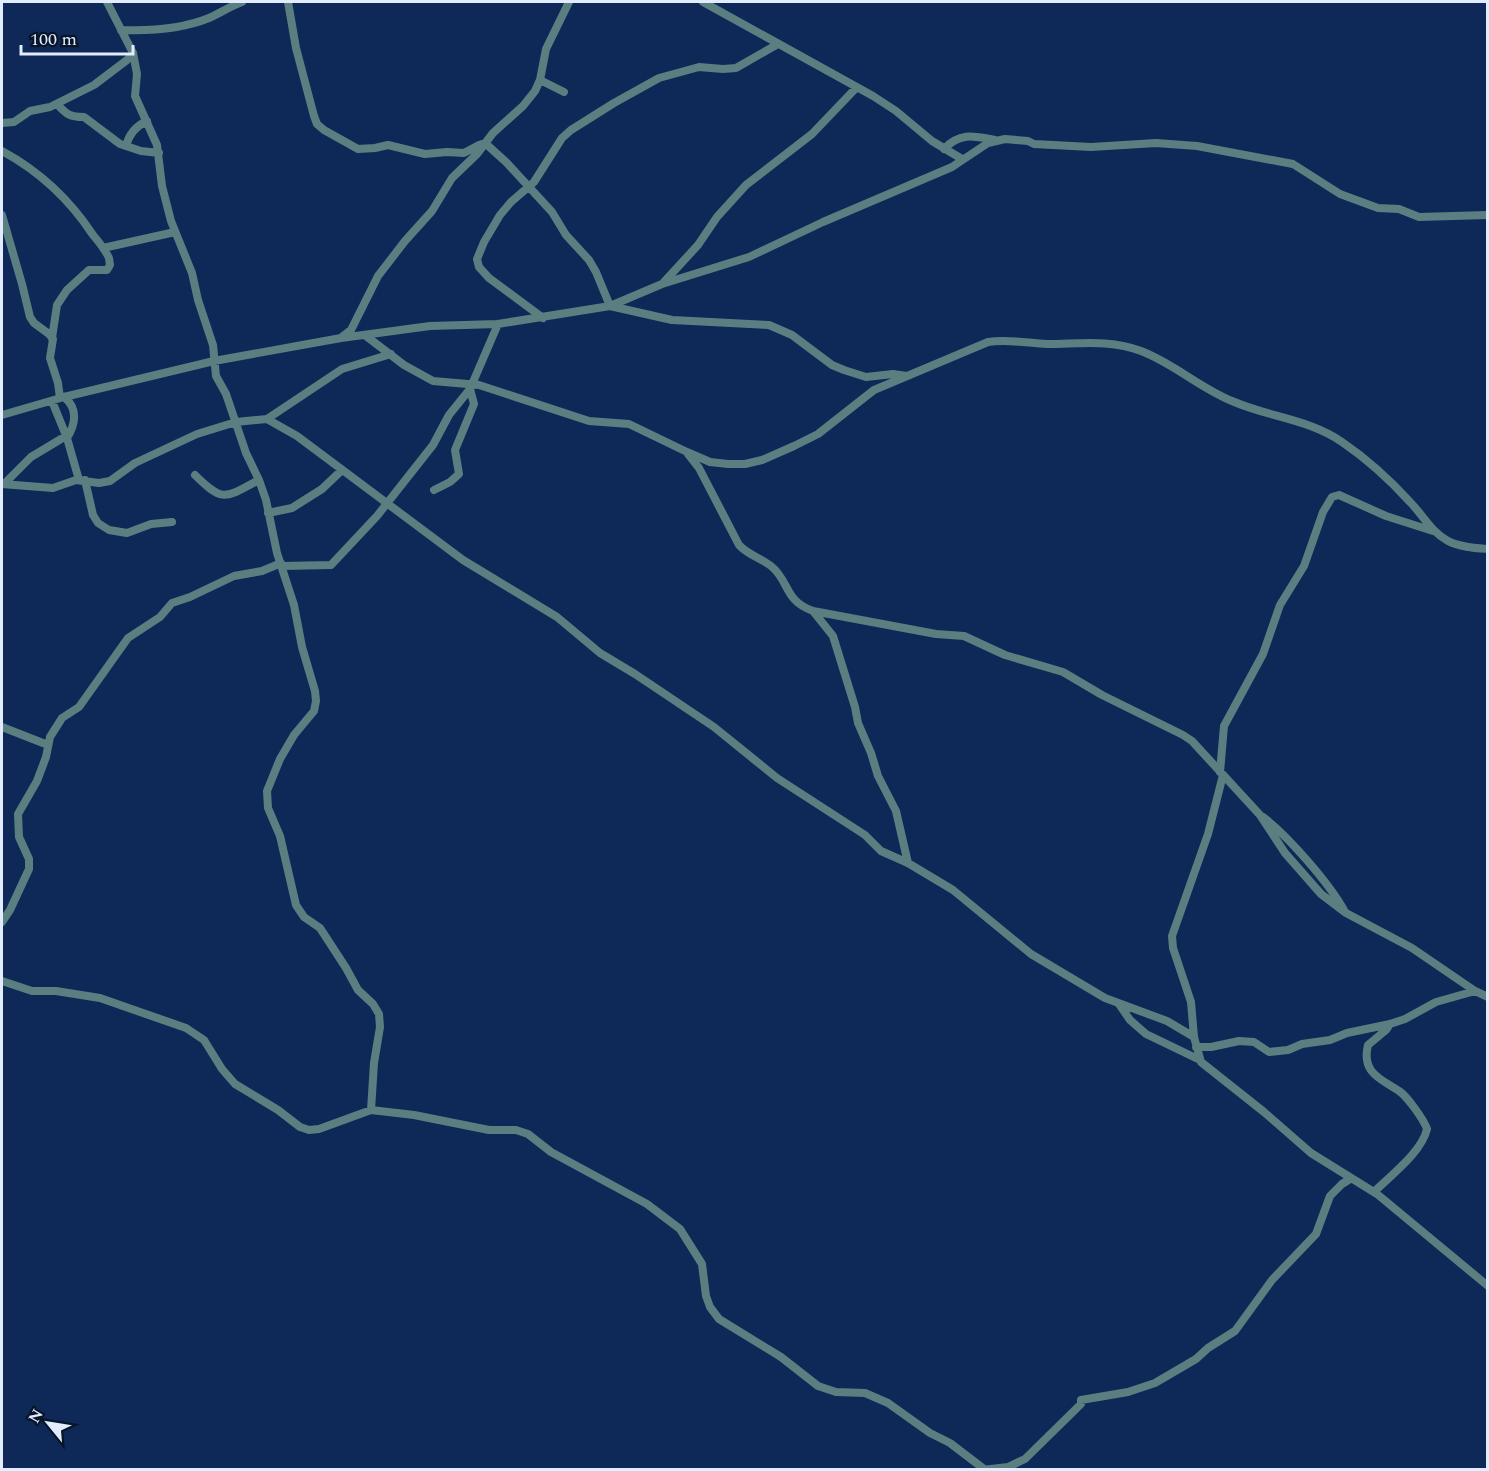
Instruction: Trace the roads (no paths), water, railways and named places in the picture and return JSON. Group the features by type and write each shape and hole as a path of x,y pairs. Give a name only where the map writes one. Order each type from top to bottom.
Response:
{"street":[{"path":"107,2 133,53 137,78 135,96 159,153 162,186 175,232 192,273 198,300 213,345 216,376 226,394 246,453 259,480 315,691 314,711 294,735 280,759 267,791 266,800 280,836 296,905 300,913 320,928 358,990 373,1004 379,1014 380,1024 374,1063 371,1110"},
{"path":"121,30 153,31 207,19 242,2"},
{"path":"288,2 296,48 314,116 324,130 358,149 378,148 388,144 425,154 464,153 485,143"},
{"path":"341,338 351,330 370,290 387,263 432,211 452,178 523,106 540,80 546,49 569,2"},
{"path":"703,2 896,111 923,134 962,159"},
{"path":"543,318 490,278 477,264 480,249 500,216 510,202 529,186 566,134 659,78 699,67 736,68 778,44"},
{"path":"2,123 14,122 30,111 57,104 94,85 133,53"},
{"path":"540,80 564,92"},
{"path":"662,284 698,245 717,218 746,185 813,135 856,88"},
{"path":"57,104 72,117 83,116 107,135 126,146 159,153"},
{"path":"126,146 132,133 147,121"},
{"path":"944,149 953,140 966,136 996,140 1013,139 1034,144 1091,147 1156,143 1197,146 1293,164 1340,194 1378,208 1399,209 1419,217 1488,215"},
{"path":"2,416 59,399 214,361 341,338 401,329 498,324 610,306 662,284 748,257 952,167 996,140"},
{"path":"485,143 529,186 552,212 566,235 589,260 598,275 610,306"},
{"path":"2,151 54,188 81,216 109,258 108,270 104,272 89,270 67,290 55,310 50,358 58,384 66,437 94,517 109,530 127,532 151,524 172,522"},
{"path":"2,215 30,317 52,338"},
{"path":"103,248 175,232"},
{"path":"610,306 672,320 769,325 792,335 832,365 844,370 866,376 893,374 908,376"},
{"path":"2,922 29,869 29,859 19,837 18,814 37,781 50,738 62,718 79,706 128,638 160,617 172,603 234,576 262,572 281,565 332,566 387,504 433,445 449,415 471,387 498,324"},
{"path":"366,336 404,365 433,381 502,392 582,419 629,424 710,462 728,464 745,464 762,460 794,446 818,434 874,390 968,350 996,341 1045,344 1106,342 1124,345 1143,351 1231,401 1273,416 1313,426 1340,441 1369,462 1411,502 1435,531 1454,544 1488,549"},
{"path":"3,484 53,488 82,480 99,483 110,481 135,463 165,447 236,422 267,419 342,369 391,354"},
{"path":"434,490 450,482 459,474 454,450 474,404 471,387"},
{"path":"3,484 31,457 66,437 73,425 74,411 71,402 59,399"},
{"path":"267,419 297,436 463,560 557,617 600,653 714,727 777,778 865,835 881,851 908,863 970,903 1031,954 1085,987 1119,1004 1167,1021 1194,1037"},
{"path":"687,452 699,468 742,548 773,568 792,597 804,607 936,634 959,634 1005,655 1062,672 1192,741 1260,815 1285,853 1320,894 1346,913 1412,948 1475,992 1488,997"},
{"path":"268,513 292,508 322,489 342,470"},
{"path":"195,475 209,489 224,496 259,480"},
{"path":"1200,1060 1194,1037 1191,1002 1173,948 1173,936 1208,834 1222,773 1224,726 1263,654 1280,605 1304,566 1323,512 1331,498 1339,495 1386,516 1435,531"},
{"path":"813,610 833,636 855,706 858,723 878,776 896,811 908,863"},
{"path":"2,727 48,745"},
{"path":"2,981 32,991 56,991 106,1000 186,1028 204,1040 222,1069 235,1084 278,1110 300,1127 309,1130 319,1129 371,1110 414,1115 489,1130 516,1130 534,1137 551,1152 647,1204 680,1229 702,1264 706,1296 710,1307 719,1319 781,1357 818,1386 836,1392 865,1393 888,1403 930,1433 950,1443 983,1469 1008,1467 1025,1459 1058,1428 1081,1404 1082,1400 1128,1392 1155,1383 1196,1359 1208,1348 1235,1331 1272,1280 1316,1234 1330,1196 1350,1179"},
{"path":"1196,1047 1239,1041 1254,1042 1269,1052 1288,1050 1302,1044 1330,1040 1389,1024 1405,1019 1436,1002 1475,992"},
{"path":"1119,1004 1130,1020 1146,1034 1200,1060 1311,1154 1374,1192 1488,1286"},
{"path":"1374,1192 1401,1167 1421,1143 1427,1129 1403,1094 1382,1082 1369,1067 1368,1045 1385,1031 1389,1024"}]}
